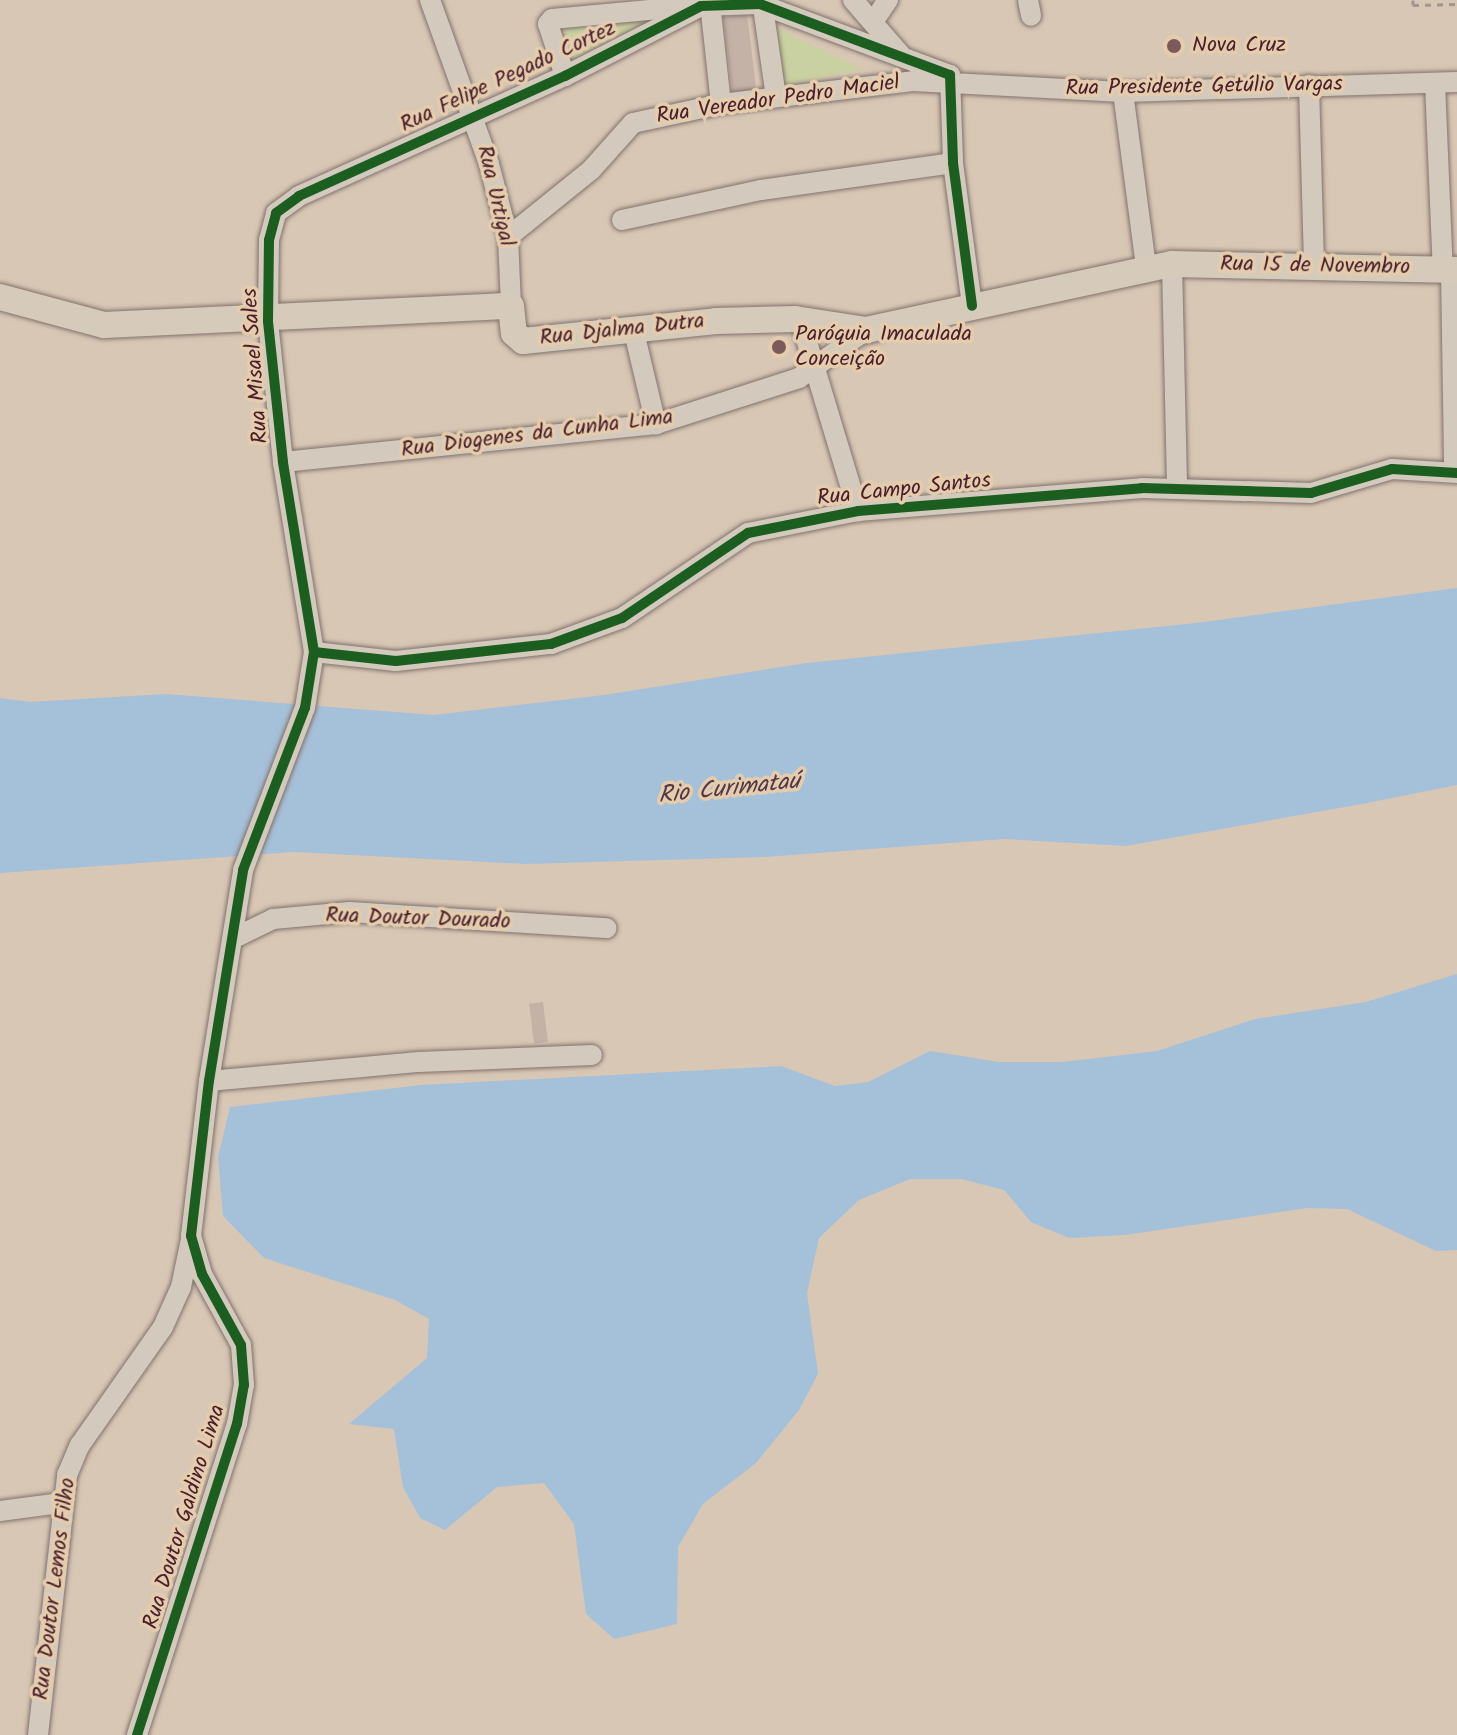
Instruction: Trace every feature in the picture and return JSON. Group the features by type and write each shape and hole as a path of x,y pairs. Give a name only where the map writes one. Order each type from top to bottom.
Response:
{"main road":[{"name":"Rua 15 de Novembro","path":"1172,264 1314,264 1450,270"},
{"name":"Rua Djalma Dutra","path":"511,306 514,333 523,341 634,332 716,321 800,319 866,330 1146,267 1172,264"},
{"path":"0,297 104,325 268,321 511,306"}],"street":[{"name":"Rua Urtigal","path":"430,0 474,116 508,237 511,306"},
{"path":"853,0 902,57"},
{"path":"873,22 888,0"},
{"name":"Rua Felipe Pegado Cortez","path":"272,220 299,196 565,76 705,4 761,2 950,79"},
{"path":"761,2 776,97"},
{"path":"565,76 548,27 552,19 592,11 705,4 721,104"},
{"path":"950,79 953,163 972,306"},
{"name":"Rua Vereador Pedro Maciel","path":"508,237 591,170 633,123 721,104 950,79"},
{"name":"Rua Presidente Getúlio Vargas","path":"950,79 1123,92 1457,82"},
{"path":"1435,83 1450,270 1456,472"},
{"path":"1309,85 1314,264"},
{"path":"1123,92 1146,267"},
{"path":"622,220 761,190 953,163"},
{"name":"Rua Misael Sales","path":"272,220 268,321 283,462"},
{"path":"1172,264 1177,489"},
{"path":"800,319 818,366 858,511"},
{"name":"Rua Diogenes da Cunha Lima","path":"283,462 656,424 768,390 818,366 866,330"},
{"path":"634,332 656,424"},
{"path":"283,462 314,652"},
{"name":"Rua Campo Santos","path":"314,652 396,661 551,644 622,618 748,533 858,511 1177,489 1311,493 1392,469 1456,472"},
{"name":"Rua Doutor Galdino Lima","path":"137,1735 237,1424 244,1385 241,1345 202,1274 191,1236 209,1081 243,870 305,708 314,652"},
{"name":"Rua Doutor Dourado","path":"234,938 273,919 350,912 607,928"},
{"path":"209,1081 419,1062 592,1055"},
{"name":"Rua Doutor Lemos Filho","path":"38,1735 61,1503 80,1445 163,1327 181,1287 191,1236"},
{"path":"0,1511 61,1503"}],"path":[{"path":"1413,0 1413,5 1457,4"}],"green space":[{"path":"679,13 564,67 554,24"},
{"path":"774,27 863,69 781,86"}],"water":[{"name":"Rio Curimataú","path":"1457,588 1457,785 1362,804 1126,846 1003,839 765,857 525,864 294,852 0,873 0,698 30,702 166,694 434,715 604,695 807,663 1196,623"},
{"path":"1457,974 1457,1250 1436,1251 1347,1209 1307,1208 1125,1235 1069,1238 1031,1222 1004,1190 962,1179 910,1179 859,1200 819,1238 807,1293 818,1374 799,1410 756,1463 703,1504 678,1547 677,1624 614,1639 586,1614 574,1524 544,1483 497,1487 445,1530 420,1518 403,1487 394,1429 349,1424 427,1358 429,1319 395,1300 264,1258 223,1216 218,1157 230,1107 421,1085 781,1066 835,1086 868,1082 930,1051 999,1062 1063,1062 1157,1051 1255,1019 1366,1002"}],"building":[{"path":"747,14 757,91 733,94 723,17"},
{"path":"543,1002 548,1042 534,1043 529,1004"}],"cycle path":[{"path":"137,1735 237,1424 244,1385 241,1345 202,1274 191,1236 209,1081 243,870 305,708 314,652 283,462 268,321 269,240 276,213 299,196 565,76 701,6 760,4 950,75 953,163 972,306"},
{"path":"314,652 396,661 551,644 622,618 748,533 858,511 1142,488 1311,493 1392,469 1457,473"}],"place":[{"name":"Nova Cruz","path":"1174,46"},
{"name":"Paróquia Imaculada Conceição","path":"779,347"}]}
